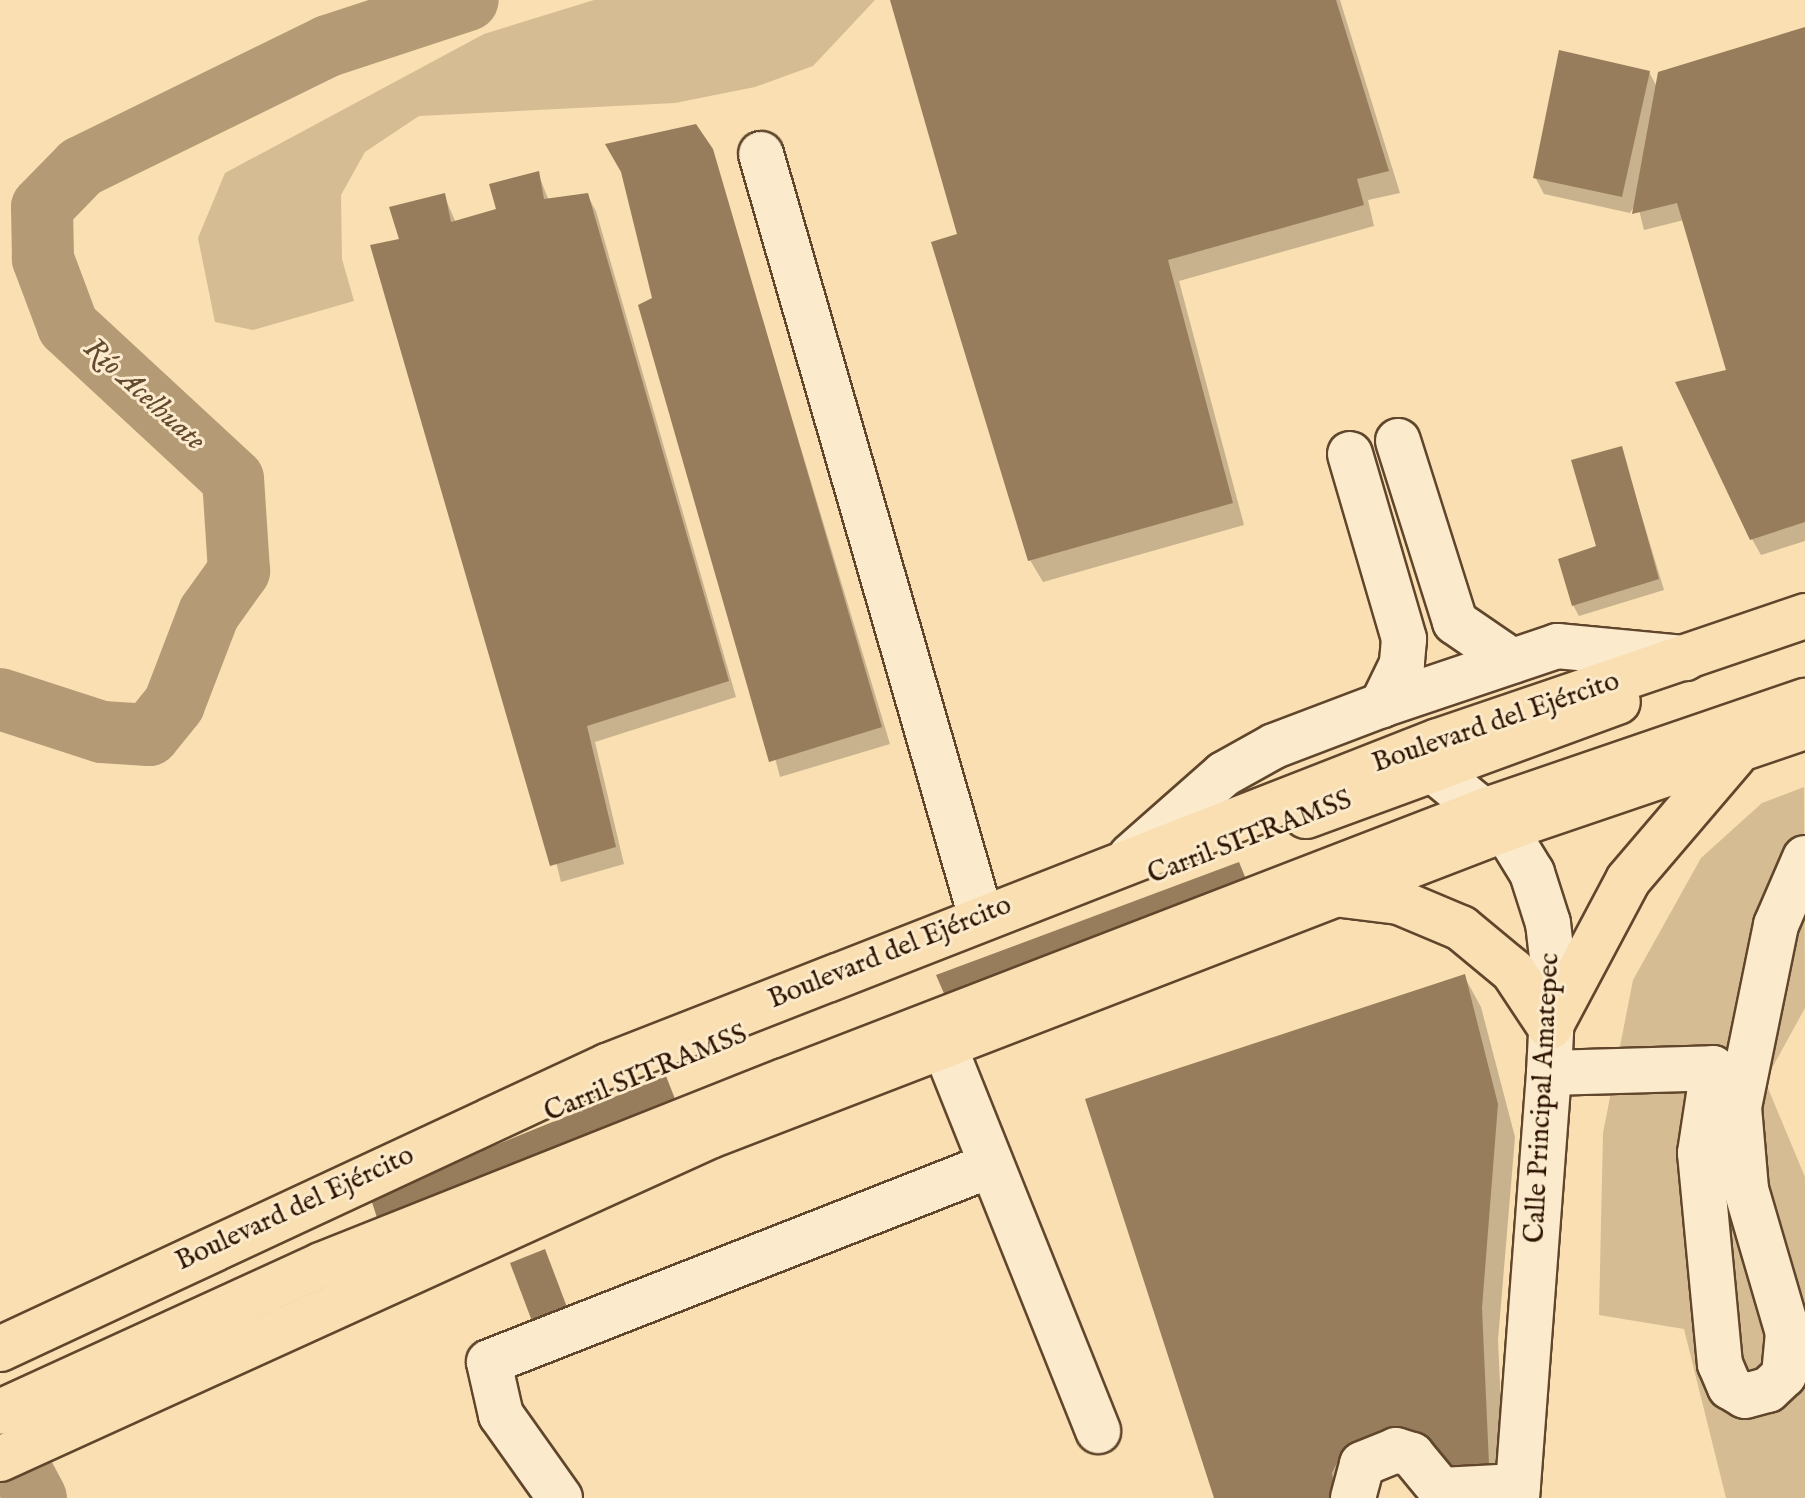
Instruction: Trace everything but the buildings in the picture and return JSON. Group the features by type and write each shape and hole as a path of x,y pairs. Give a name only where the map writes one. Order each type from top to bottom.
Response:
{"main road":[{"name":"Boulevard del Ejército","path":"0,1459 86,1359 607,1066 1131,856 1424,759 1685,658 1805,616"},
{"name":"Carril SITRAMSS","path":"0,1412 86,1359 432,1160 1424,759 1805,637"},
{"name":"Carril SITRAMSS","path":"0,1368 86,1359 321,1265 1805,701"},
{"name":"Boulevard del Ejército","path":"0,1349 86,1359 710,1136 943,1043 1331,895 1497,819 1740,749 1805,727"},
{"path":"1331,895 1399,902 1461,928 1513,971 1550,1027 1628,880 1740,749"}],"street":[{"path":"761,154 981,917"},
{"path":"1398,441 1455,622 1512,661"},
{"path":"1350,454 1404,639 1402,664 1382,705"},
{"path":"1131,856 1224,774 1274,746 1382,705 1512,661 1581,643 1685,658"},
{"name":"Calle Principal Amatepec","path":"1424,759 1497,819 1532,873 1548,923 1549,1073 1517,1492"},
{"path":"1549,1073 1713,1068 1700,1153 1720,1364 1730,1387 1745,1396 1768,1390 1784,1375 1788,1333 1746,1189 1739,1107 1776,925 1805,858"},
{"path":"943,1043 989,1166 1098,1431"},
{"path":"560,1498 501,1415 489,1362 989,1166"},
{"path":"1353,1498 1362,1464 1396,1450 1412,1455 1441,1490 1517,1492"}],"shaded area":[{"path":"594,0 875,0 813,66 755,87 675,103 419,116 365,152 341,195 342,259 354,301 253,330 215,322 198,238 225,173 484,34"},
{"path":"1804,787 1805,1008 1765,1081 1805,1177 1805,1498 1726,1498 1684,1329 1599,1315 1603,1133 1633,980 1701,858 1762,803"}],"waterway":[{"name":"Río Acelhuate","path":"0,699 102,732 149,735 174,704 209,613 239,571 233,479 68,326 43,259 42,207 81,167 328,46 468,0"},
{"name":"Río Acelhuate","path":"0,1431 36,1498"}]}
